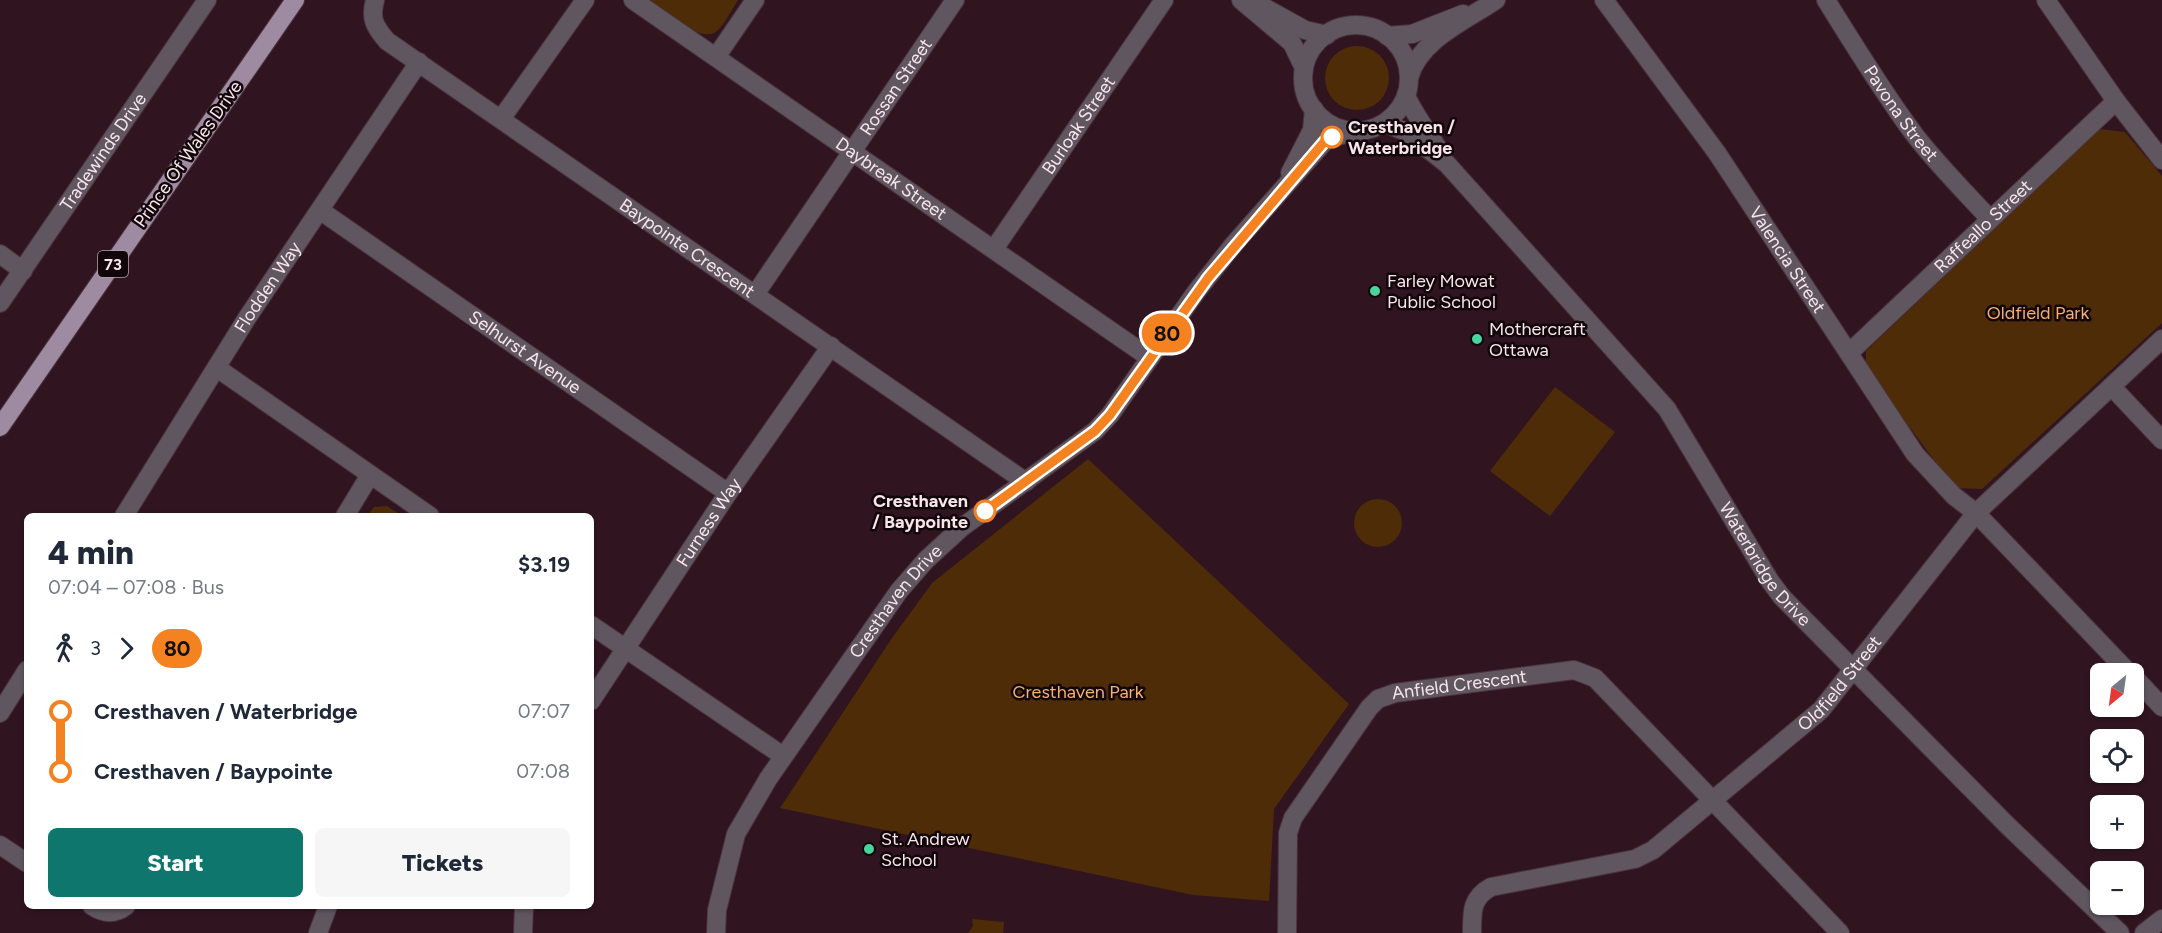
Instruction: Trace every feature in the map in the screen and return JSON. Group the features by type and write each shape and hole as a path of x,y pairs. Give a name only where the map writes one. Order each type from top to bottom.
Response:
{"main road":[{"name":"Prince Of Wales Drive","path":"0,427 295,0"}],"street":[{"name":"Tradewinds Drive","path":"0,303 207,0"},
{"name":"Baypointe Crescent","path":"375,0 371,14 375,27 387,41 756,293 1026,482"},
{"path":"501,119 585,0"},
{"name":"Daybreak Street","path":"633,0 1150,358"},
{"path":"716,57 755,0"},
{"name":"Burloak Street","path":"994,249 1164,0"},
{"path":"1241,0 1292,43 1304,68"},
{"path":"1250,0 1305,30 1327,35"},
{"name":"Valencia Street","path":"1604,0 1717,153 1915,454 1954,496 1976,513 2120,663"},
{"name":"Pavona Street","path":"1826,0 1874,77 1914,133 1945,172 1990,219"},
{"path":"2046,0 2116,101 2162,160"},
{"path":"1387,36 1412,34 1493,2"},
{"path":"1407,88 1407,63 1399,48 1387,36 1372,28 1355,26 1337,29 1310,51 1304,68 1304,86 1320,117 1335,127 1352,131 1370,130 1385,123 1398,111 1407,88 1413,64 1422,50 1493,2"},
{"name":"Rossan Street","path":"756,293 853,154 946,3"},
{"name":"Flodden Way","path":"126,513 247,318 321,211 418,62"},
{"name":"Waterbridge Drive","path":"1407,88 1413,112 1429,132 1447,164"},
{"name":"Raffeallo Street","path":"1850,352 2116,101"},
{"name":"Cresthaven Drive","path":"1279,196 1312,130 1314,109"},
{"name":"Waterbridge Drive","path":"1385,123 1406,132 1447,164 1667,409 1770,581 1854,670 2120,933"},
{"name":"Cresthaven Drive","path":"716,933 721,890 736,834 783,756 906,583 961,528 1095,431 1110,415 1234,244 1279,196 1325,141 1352,131"},
{"name":"Selhurst Avenue","path":"321,211 728,493"},
{"path":"0,254 23,271"},
{"name":"Oldfield Street","path":"1472,933 1472,907 1480,893 1635,859 1653,850 1821,710 1976,513 2162,339"},
{"name":"Furness Way","path":"594,696 728,493 831,346"},
{"path":"217,368 426,513"},
{"path":"2112,387 2162,440"},
{"path":"347,513 370,475"},
{"path":"594,627 783,756"},
{"name":"Anfield Crescent","path":"1287,933 1288,833 1293,818 1369,708 1378,699 1395,693 1574,670 1585,673 1595,678 1712,801"},
{"path":"0,712 24,675"},
{"name":"Valencia Street","path":"2144,688 2162,707"},
{"path":"1712,801 1840,933"},
{"path":"0,845 24,861"},
{"path":"96,909 111,913 120,909"},
{"path":"318,933 327,909"},
{"path":"523,933 524,909"},
{"path":"2144,933 2162,920"}],"green space":[{"path":"647,0 738,0 720,28 710,34 681,25"},
{"path":"1351,46 1363,46 1380,55 1387,66 1389,78 1387,90 1380,101 1363,110 1351,110 1339,105 1330,96 1325,84 1325,72 1330,60 1339,51"},
{"name":"Oldfield Park","path":"2099,129 2125,132 2162,176 2162,323 1982,489 1955,488 1866,369 1866,351"},
{"path":"1555,387 1615,432 1550,516 1490,471"},
{"name":"Cresthaven Park","path":"1088,459 1349,704 1274,809 1269,901 1193,895 780,808 892,638 932,583"},
{"path":"1373,499 1383,499 1395,506 1402,518 1402,528 1395,540 1383,547 1373,547 1358,536 1354,528 1354,518 1365,503"},
{"path":"387,506 398,513 369,513 374,507"},
{"path":"972,919 1004,922 1003,933 968,933 973,926"}],"bus line":[{"name":"80","path":"985,511 1095,431 1110,415 1196,292 1234,244 1325,141 1332,137"}],"place":[{"name":"Cresthaven / Waterbridge","path":"1332,137"},
{"name":"Farley Mowat Public School","path":"1375,291"},
{"name":"Mothercraft Ottawa","path":"1477,339"},
{"name":"Cresthaven / Baypointe","path":"985,511"},
{"name":"St. Andrew School","path":"869,849"}]}
